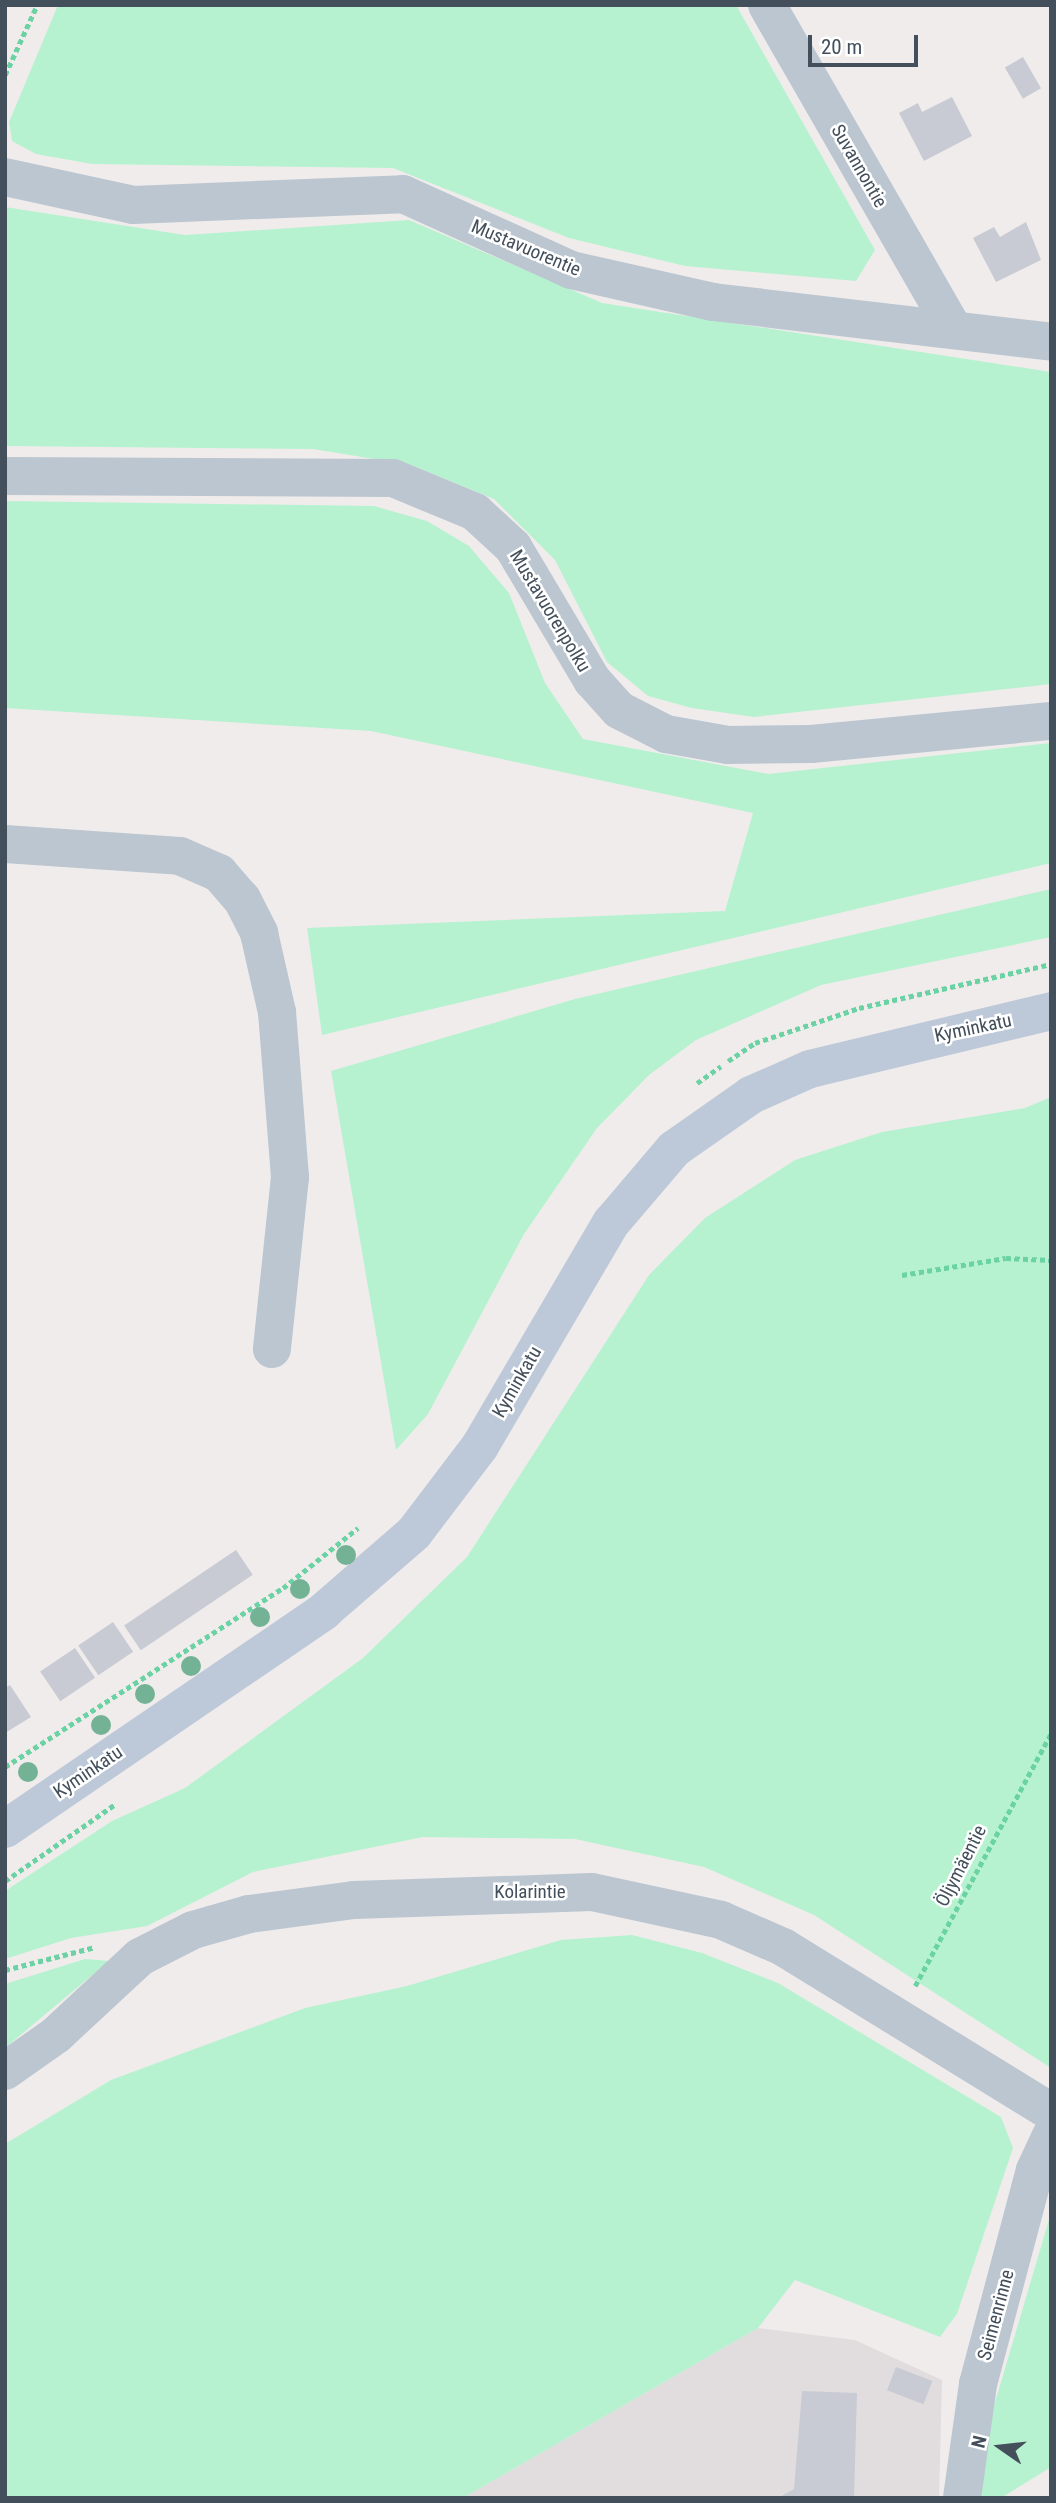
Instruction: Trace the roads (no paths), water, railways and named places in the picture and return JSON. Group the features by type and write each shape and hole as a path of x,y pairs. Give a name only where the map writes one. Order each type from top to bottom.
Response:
{"street":[{"name":"Suvannontie","path":"767,5 952,327"},
{"name":"Mustavuorentie","path":"5,177 133,205 403,194 570,270 713,302 952,327 1051,342"},
{"name":"Mustavuorenpolku","path":"5,476 393,478 475,512 513,547 592,680 619,710 666,733 728,745 811,744 1051,721"},
{"path":"5,844 180,856 219,873 242,899 259,933 277,1012 290,1177 272,1349"},
{"name":"Kyminkatu","path":"5,1829 324,1611 414,1534 480,1446 611,1223 674,1149 751,1095 810,1069 1051,1011"},
{"name":"Kolarintie","path":"5,2071 56,2035 140,1957 193,1930 249,1914 354,1900 592,1892 721,1920 900,2015 1051,2112"},
{"name":"Seimenrinne","path":"962,2498 978,2384 1035,2170 1051,2136"}]}
